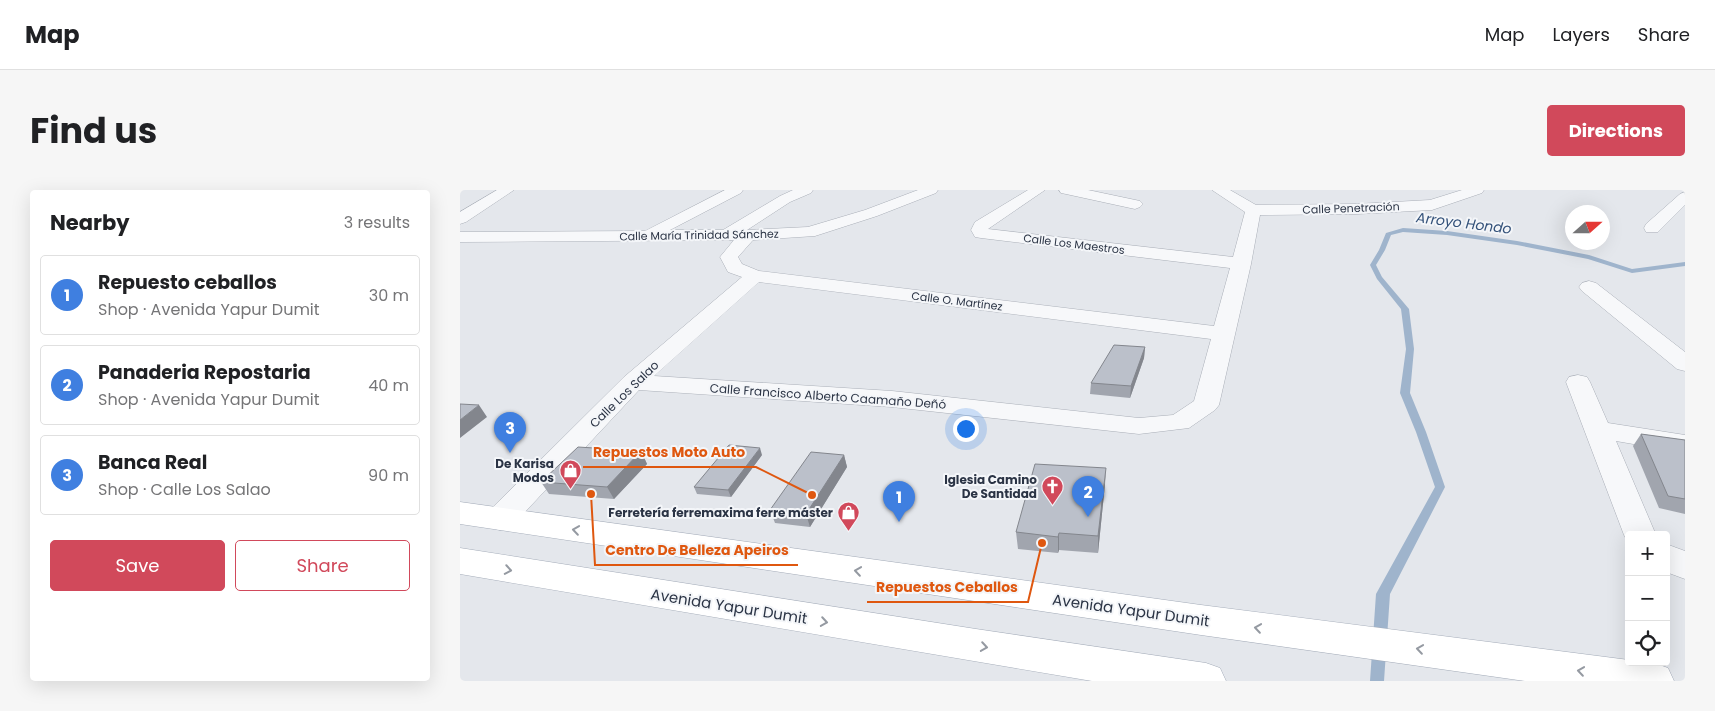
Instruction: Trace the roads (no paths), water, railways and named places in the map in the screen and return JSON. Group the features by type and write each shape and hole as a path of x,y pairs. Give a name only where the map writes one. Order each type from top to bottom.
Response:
{"main road":[{"name":"Avenida Yapur Dumit","path":"460,513 1200,620 1650,680"},
{"name":"Avenida Yapur Dumit","path":"460,561 967,645 1203,681"}],"street":[{"path":"460,219 507,190"},
{"path":"646,236 736,190"},
{"path":"727,235 785,199 806,190"},
{"name":"Calle María Trinidad Sánchez","path":"460,237 748,235 809,232 871,213 931,190"},
{"name":"Calle Los Maestros","path":"1038,190 981,226 979,230 981,233 1242,264"},
{"path":"1066,190 1136,204"},
{"path":"1219,190 1253,210"},
{"name":"Calle Penetración","path":"1253,210 1357,209 1432,205 1477,190"},
{"path":"1652,228 1685,198"},
{"name":"Calle Francisco Alberto Caamaño Deñó","path":"633,382 892,399 1140,426 1180,422 1206,405 1222,334 1242,264 1253,210"},
{"name":"Calle O. Martínez","path":"748,235 729,257 735,268 755,276 1222,334"},
{"name":"Calle Los Salao","path":"500,519 633,382 755,276"},
{"path":"1589,287 1685,364"},
{"path":"1578,382 1638,531"},
{"path":"1597,430 1685,444"},
{"path":"1670,559 1685,566"}],"waterway":[{"name":"Arroyo Hondo","path":"1377,681 1383,594 1440,487 1405,393 1410,349 1405,309 1379,278 1373,265 1382,250 1388,234 1403,230 1447,233 1517,243 1589,257 1632,271 1685,264"}],"place":[{"name":"Banca Real","path":"510,453"},
{"name":"De Karisa Modos","path":"570,489"},
{"name":"Centro De Belleza Apeiros","path":"591,494"},
{"name":"Repuestos Moto Auto","path":"812,495"},
{"name":"Iglesia Camino De Santidad","path":"1053,505"},
{"name":"Panaderia Repostaria","path":"1088,517"},
{"name":"Repuesto ceballos","path":"899,522"},
{"name":"Ferretería ferremaxima ferre máster","path":"849,531"},
{"name":"Repuestos Ceballos","path":"1042,543"}]}
